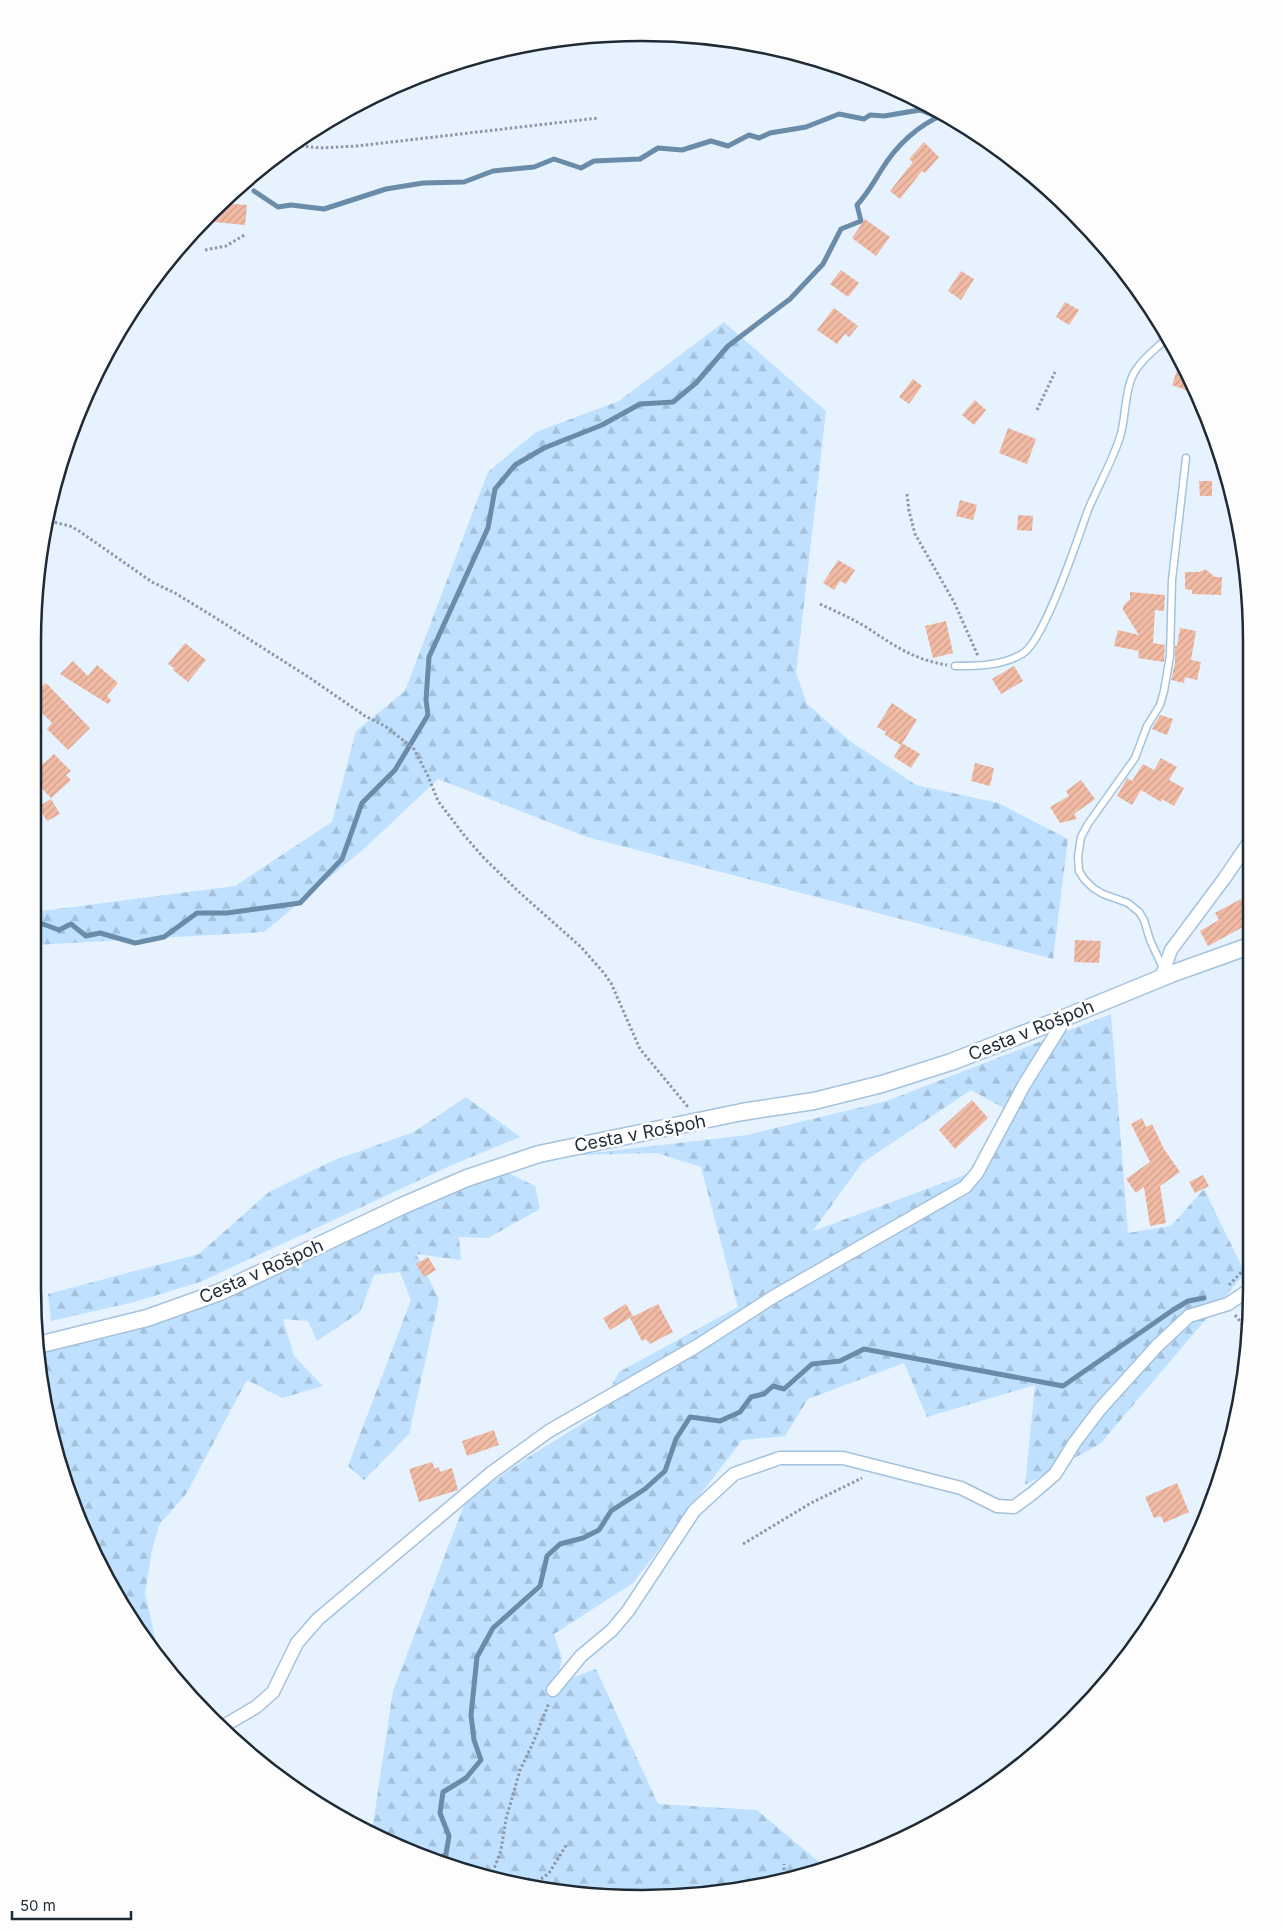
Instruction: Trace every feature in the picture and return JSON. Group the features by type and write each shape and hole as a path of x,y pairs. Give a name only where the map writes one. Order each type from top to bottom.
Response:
{"street":[{"path":"1162,973 1171,950 1243,851"},
{"name":"Cesta v Rošpoh","path":"44,1343 147,1318 220,1292 402,1206 467,1178 530,1157 600,1140 742,1112 814,1101 882,1084 951,1062 1059,1020 1162,973 1243,948"},
{"path":"227,1724 256,1707 273,1692 297,1643 318,1619 491,1473 549,1431 697,1346 790,1287 965,1187 977,1173 1024,1085 1060,1027 1059,1020"},
{"path":"553,1690 581,1656 612,1630 628,1611 694,1511 734,1474 780,1458 843,1458 961,1488 997,1506 1014,1507 1055,1474 1075,1442 1100,1409 1157,1346 1189,1316 1228,1304 1243,1294"}],"lane":[{"path":"955,666 982,666 1000,662 1023,654 1034,641 1056,597 1088,511 1117,445 1132,378 1147,357 1162,342"},
{"path":"1162,973 1148,929 1139,912 1128,903 1103,894 1093,888 1079,871 1078,857 1081,837 1088,824 1135,758 1148,726 1160,705 1164,691 1170,656 1172,580 1186,458"}],"path":[{"path":"302,146 320,148 350,147 598,118"},
{"path":"204,250 226,246 246,234"},
{"path":"1037,410 1055,372"},
{"path":"907,494 908,511 915,534 954,602 982,666"},
{"path":"54,522 70,526 79,531 152,582 175,593 236,630 365,716 398,735 414,749 438,801 474,847 519,892 581,947 603,972 616,994 635,1040 646,1057 700,1121"},
{"path":"820,604 866,627 906,654 929,662 955,666"},
{"path":"1228,1304 1241,1321"},
{"path":"743,1544 819,1499 859,1479 889,1469"},
{"path":"493,1871 501,1850 506,1819 520,1770 533,1744 553,1690"},
{"path":"539,1881 549,1873 567,1844"},
{"path":"784,1864 784,1872"}],"green space":[{"path":"724,322 826,411 796,673 807,704 850,741 916,785 998,803 1068,839 1053,959 587,837 438,779 366,847 264,932 41,945 41,911 235,886 332,822 356,731 405,691 488,472 536,432 619,401"},
{"path":"1111,1014 1128,1233 1171,1226 1204,1189 1243,1269 1243,1275 1100,1444 1025,1485 1035,1385 927,1417 904,1363 808,1399 785,1436 742,1440 633,1583 554,1634 562,1658 557,1683 596,1669 658,1804 757,1810 820,1862 759,1878 720,1885 642,1890 564,1885 525,1878 449,1858 376,1828 373,1826 393,1691 466,1500 530,1456 596,1415 619,1372 738,1307 701,1167 657,1153 576,1155 747,1135 887,1101","holes":["971,1090 1011,1112 986,1167 813,1231 862,1163"]},
{"path":"466,1097 520,1137 452,1165 200,1282 134,1302 51,1321 48,1294 199,1254 269,1192 332,1161 414,1132"},
{"path":"508,1173 535,1186 540,1209 488,1238 459,1237 461,1260 416,1254 439,1299 409,1434 364,1480 348,1466 411,1300 400,1272 374,1275 360,1312 317,1341 308,1321 283,1319 294,1356 323,1386 282,1398 247,1380 186,1494 159,1525 152,1550 145,1593 155,1638 154,1639 142,1623 103,1555 87,1519 73,1482 62,1444 53,1406 45,1352 143,1327 243,1290 424,1202"}],"building":[{"path":"924,142 939,157 925,173 922,171 900,199 890,191 913,162 909,159"},
{"path":"231,204 247,205 245,225 214,222"},
{"path":"865,219 890,237 876,256 852,238"},
{"path":"841,270 859,283 848,297 830,284"},
{"path":"961,271 974,279 961,300 948,291"},
{"path":"1065,302 1079,310 1069,325 1056,317"},
{"path":"834,308 858,326 849,337 845,334 837,344 817,330"},
{"path":"1177,370 1187,391 1172,385"},
{"path":"913,379 922,386 909,404 899,397"},
{"path":"975,400 986,410 974,425 962,415"},
{"path":"1008,428 1036,439 1027,464 999,453"},
{"path":"1199,481 1212,481 1212,496 1200,496"},
{"path":"960,500 977,505 973,520 956,516"},
{"path":"1018,515 1033,516 1032,531 1017,530"},
{"path":"838,560 855,570 846,584 840,581 834,590 823,583"},
{"path":"1205,569 1215,577 1222,577 1221,595 1192,594 1192,590 1185,589 1185,572 1200,572"},
{"path":"1130,592 1165,595 1164,611 1155,610 1153,643 1165,645 1164,662 1138,658 1139,651 1114,646 1118,630 1139,635 1123,610 1123,606 1130,599"},
{"path":"946,621 953,653 933,658 925,626"},
{"path":"1180,628 1196,631 1191,660 1201,662 1197,680 1185,677 1184,683 1171,680 1175,663 1175,646 1177,646"},
{"path":"185,643 206,660 188,682 168,664"},
{"path":"73,661 88,676 97,665 118,683 107,696 111,700 108,704 60,674"},
{"path":"1014,666 1023,681 1001,694 992,679"},
{"path":"46,683 90,728 68,750 47,729 52,723 41,712 41,688"},
{"path":"892,703 917,720 901,745 885,735 886,732 877,727"},
{"path":"1160,715 1173,719 1167,735 1152,729"},
{"path":"902,743 920,754 911,768 894,757"},
{"path":"54,754 71,771 66,775 71,780 51,798 41,787 41,766"},
{"path":"1161,758 1177,767 1169,780 1184,788 1174,806 1162,799 1161,802 1141,790 1132,805 1117,796 1127,778 1132,781 1143,764 1154,770"},
{"path":"975,763 994,768 990,786 971,781"},
{"path":"1081,780 1095,799 1074,814 1077,819 1060,823 1050,807 1069,796 1066,791"},
{"path":"51,799 60,814 47,821 41,812 41,805"},
{"path":"1241,899 1243,902 1243,927 1208,946 1200,931 1219,920 1215,913"},
{"path":"1075,940 1101,941 1099,963 1074,962"},
{"path":"972,1100 988,1118 955,1149 939,1130"},
{"path":"1142,1118 1146,1127 1152,1124 1164,1149 1180,1172 1160,1186 1166,1223 1150,1226 1144,1187 1136,1193 1126,1179 1150,1162 1131,1124"},
{"path":"1203,1175 1209,1186 1195,1193 1189,1182"},
{"path":"428,1257 436,1270 424,1277 416,1264"},
{"path":"626,1304 633,1316 610,1330 603,1318"},
{"path":"658,1304 673,1332 650,1344 646,1339 642,1341 630,1318"},
{"path":"494,1430 499,1445 467,1456 462,1441"},
{"path":"432,1462 435,1469 439,1467 440,1472 452,1468 458,1490 419,1502 409,1469"},
{"path":"1177,1483 1189,1512 1164,1523 1161,1516 1154,1518 1145,1497"}],"waterway":[{"path":"254,191 278,207 291,205 324,209 386,189 423,183 464,182 493,171 534,167 554,159 581,168 594,161 640,159 658,148 682,150 711,141 728,146 749,135 759,138 770,133 806,127 839,114 864,119 870,115 884,116 922,111"},
{"path":"41,924 59,930 71,924 86,936 100,933 135,943 164,937 197,913 227,913 300,903 342,859 362,803 395,770 428,715 426,700 429,657 488,528 495,489 515,465 544,448 602,425 640,404 673,402 696,383 728,346 790,299 823,264 841,229 861,221 857,205 894,152 916,130 935,118"},
{"path":"444,1856 446,1854 449,1836 440,1813 443,1792 466,1778 481,1760 474,1740 471,1715 477,1657 493,1628 540,1586 547,1556 560,1544 583,1538 599,1530 611,1511 645,1489 665,1471 676,1439 690,1417 720,1421 740,1412 751,1397 764,1394 773,1386 784,1389 812,1364 840,1361 864,1349 1063,1386 1173,1310 1188,1301 1204,1298"}]}
